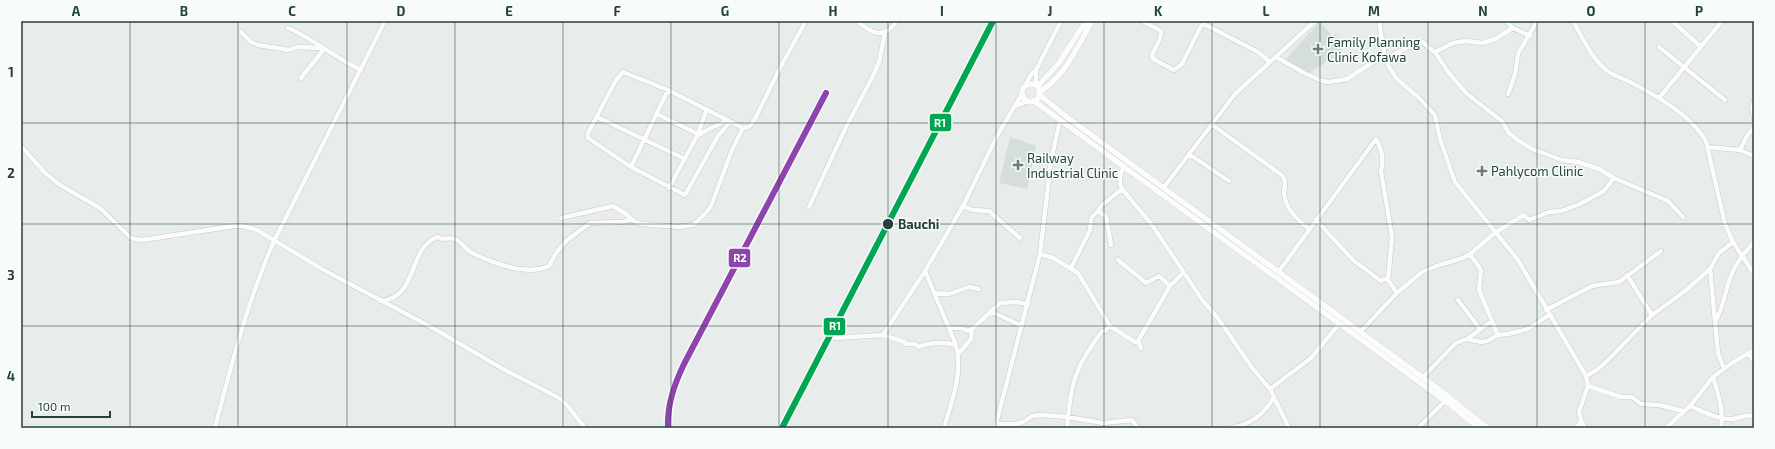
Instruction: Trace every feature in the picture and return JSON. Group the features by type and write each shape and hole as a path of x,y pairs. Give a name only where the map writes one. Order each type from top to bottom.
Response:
{"street":[{"path":"215,428 259,274 274,241 385,21"},
{"path":"728,121 685,195 631,168 588,138 588,133 616,80 623,72 668,90 743,128 749,127 755,119 781,66 806,21"},
{"path":"857,21 875,33 885,33 892,28 897,21"},
{"path":"883,335 925,271 963,206 997,136 1016,106 1024,87 1032,73 1036,70 1061,21"},
{"path":"1038,90 1059,63 1086,21"},
{"path":"1038,90 1053,82 1063,70 1092,21"},
{"path":"1142,21 1161,31 1160,39 1152,55 1154,59 1174,70 1182,64 1201,26 1204,24 1258,52 1270,62"},
{"path":"1164,187 1211,124 1244,85 1315,21"},
{"path":"1379,21 1385,58 1389,67 1397,79 1435,114 1440,139 1456,182 1518,260 1586,376 1588,386 1579,412 1585,428"},
{"path":"1506,21 1513,28 1530,36"},
{"path":"1508,94 1515,74 1518,54 1525,40 1530,36 1537,21"},
{"path":"1573,21 1585,43 1601,65 1609,72 1659,98 1690,121 1702,133 1707,147 1725,224 1733,242 1754,274"},
{"path":"1672,21 1701,47"},
{"path":"1659,98 1722,21"},
{"path":"288,28 307,37 342,62 361,70"},
{"path":"1435,52 1453,43 1466,40 1483,43 1495,39 1513,28"},
{"path":"241,32 251,42 258,45 284,50 298,47 323,48"},
{"path":"809,207 846,127 873,76 879,62 885,33"},
{"path":"1276,56 1304,73 1322,81 1329,82 1347,78 1376,60 1385,58 1423,42 1435,52 1448,72 1467,94 1502,121 1509,133 1516,139 1532,149 1562,160 1578,162 1599,169 1614,178 1668,201 1684,217"},
{"path":"1659,47 1725,100"},
{"path":"301,78 323,48"},
{"path":"1034,101 1038,98 1036,70"},
{"path":"1024,87 1028,85 1038,90 1064,115 1423,377 1487,428"},
{"path":"631,168 668,90"},
{"path":"1022,94 1024,99 1028,101"},
{"path":"1754,100 1752,108 1754,117"},
{"path":"1016,106 1028,101 1034,101 1445,400 1479,428"},
{"path":"669,188 697,135 708,109"},
{"path":"657,114 697,135"},
{"path":"597,117 685,159"},
{"path":"1060,120 1051,161 1040,254 996,426 1016,424 1023,422 1032,416 1068,416 1103,423 1132,420 1138,428"},
{"path":"697,135 728,121"},
{"path":"1211,124 1283,176 1286,183 1284,192 1285,202 1296,219 1309,229"},
{"path":"1740,150 1747,136 1754,127"},
{"path":"561,218 612,206 632,219 648,225 688,227 698,221 711,206 732,150 743,128"},
{"path":"1279,271 1376,139 1381,148 1384,162 1381,171 1392,237 1388,280 1397,293"},
{"path":"21,146 45,173 60,184 100,208 131,238 141,240 223,227 243,226 257,230 322,269 436,330 503,369 559,398 585,428"},
{"path":"1707,147 1740,150 1754,156"},
{"path":"1189,154 1229,181"},
{"path":"1124,166 1119,177 1119,183 1122,189 1152,225 1203,301 1229,332 1253,369 1270,389 1289,428"},
{"path":"1360,332 1397,293 1422,272 1470,254 1496,232 1524,215 1529,220 1549,212 1561,211 1580,204 1604,191 1614,178"},
{"path":"1072,268 1090,230 1091,218 1101,206 1122,189"},
{"path":"963,206 972,210 989,211 1020,238"},
{"path":"1098,211 1106,216 1111,245"},
{"path":"380,301 392,299 404,290 426,244 437,237 443,239 450,237 471,252 499,264 540,270 549,266 556,254 566,242 590,223 623,222 632,219"},
{"path":"1316,220 1353,260 1381,281 1384,279 1388,280"},
{"path":"1586,376 1605,364 1652,315 1685,291 1710,269 1719,253 1733,242"},
{"path":"1716,320 1724,302 1730,276 1742,256 1754,242"},
{"path":"1546,310 1592,286 1619,282 1661,251"},
{"path":"1040,254 1053,258 1072,268 1078,273 1110,326 1136,342"},
{"path":"1470,254 1481,270 1480,290 1498,335"},
{"path":"1118,260 1146,282 1159,276 1170,286"},
{"path":"1710,269 1718,353 1724,369"},
{"path":"925,271 956,344 960,365 958,380 944,428"},
{"path":"1141,348 1138,341 1170,286 1183,273"},
{"path":"1627,275 1652,315"},
{"path":"934,293 949,294 969,287 979,289"},
{"path":"1458,300 1480,329"},
{"path":"949,328 961,328 968,331 972,329 1000,302 1028,304"},
{"path":"990,311 1022,326"},
{"path":"1423,377 1450,347 1460,340 1467,339 1481,342 1487,341 1498,335 1528,329 1549,315"},
{"path":"1467,339 1492,322"},
{"path":"1270,389 1311,358 1339,324"},
{"path":"1067,428 1074,383 1082,361 1102,331 1105,331 1110,326"},
{"path":"958,353 971,339 972,329"},
{"path":"834,338 883,335 905,342 906,344 915,344 920,347 924,345 949,343 956,344"},
{"path":"1666,428 1690,406 1713,377 1732,363 1754,350"},
{"path":"1748,354 1754,361"},
{"path":"1713,377 1723,418 1721,428"},
{"path":"1588,386 1621,397 1632,397 1641,404 1659,405 1683,411"},
{"path":"1231,428 1249,423 1256,419 1271,403 1274,397"},
{"path":"1418,428 1445,400"},
{"path":"1690,406 1712,416 1723,418 1732,419 1750,415 1754,416"},
{"path":"1577,428 1581,420"}],"shaded area":[{"name":"Family Planning Clinic Kofawa","path":"1320,21 1332,36 1335,34 1343,46 1341,53 1306,75 1286,59"},
{"name":"Railway Industrial Clinic","path":"1010,137 1036,146 1027,189 999,183"}],"transit line":[{"name":"R1","path":"782,428 993,21"},
{"name":"R2","path":"668,428 672,395 684,364 826,93"}],"place":[{"name":"Family Planning Clinic Kofawa","path":"1318,49"},
{"name":"Railway Industrial Clinic","path":"1018,165"},
{"name":"Pahlycom Clinic","path":"1482,171"},
{"name":"Bauchi","path":"888,224"}]}
